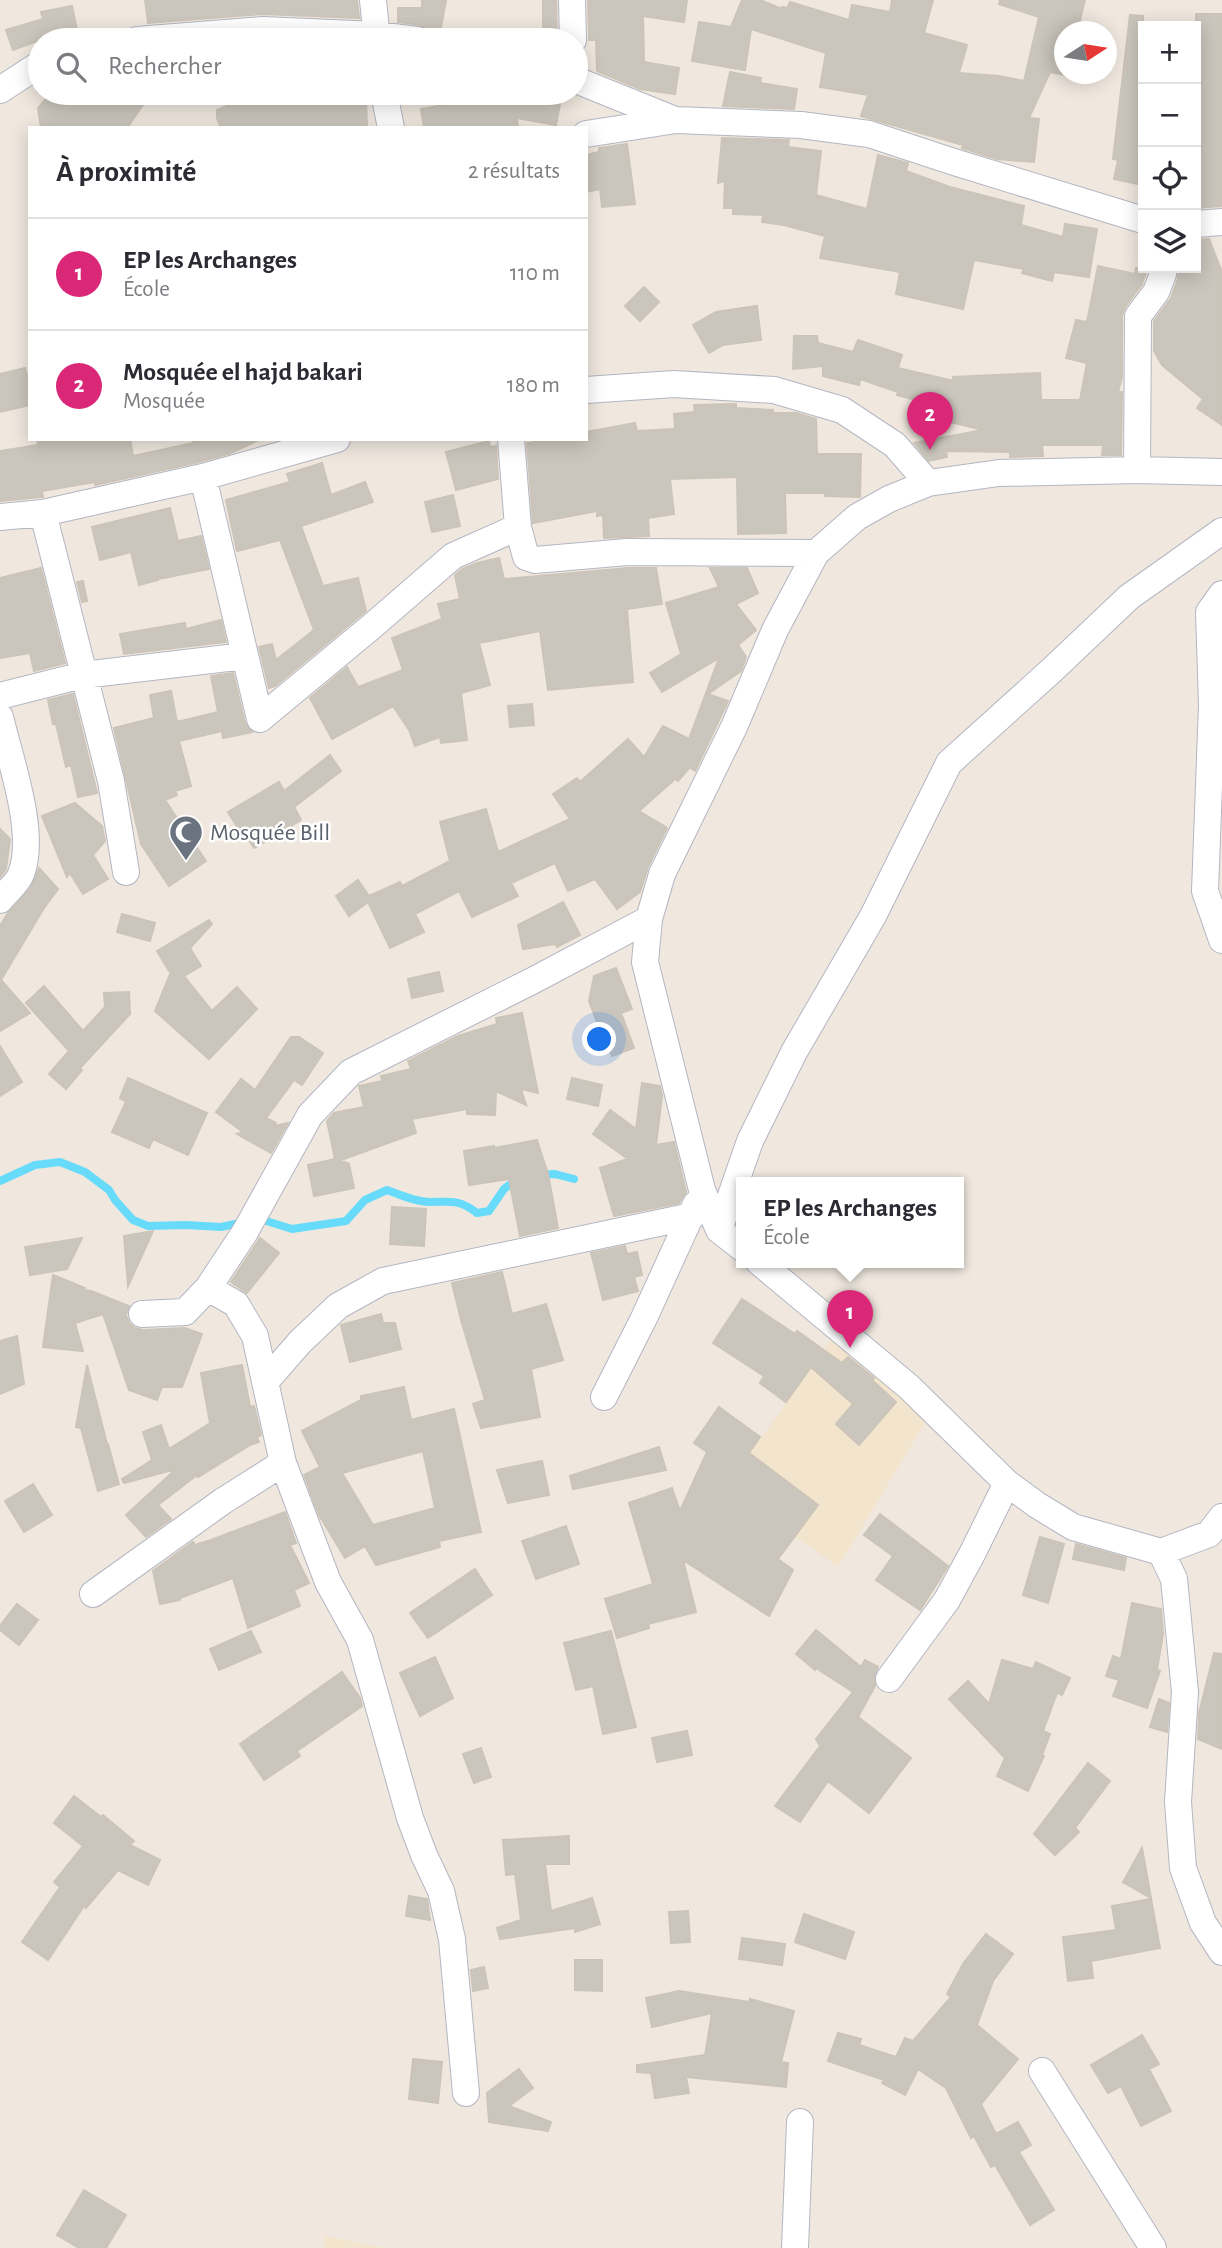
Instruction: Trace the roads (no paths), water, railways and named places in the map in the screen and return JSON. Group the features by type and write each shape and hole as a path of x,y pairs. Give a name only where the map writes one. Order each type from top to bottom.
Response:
{"street":[{"path":"373,0 376,28"},
{"path":"572,0 573,28"},
{"path":"0,90 28,72"},
{"path":"588,85 676,120"},
{"path":"386,105 391,126"},
{"path":"588,134 676,120 801,125 869,134 1138,218"},
{"path":"1201,224 1222,222"},
{"path":"1137,470 1138,316 1156,292 1163,273"},
{"path":"588,390 674,384 774,390 842,410 895,445 928,483"},
{"path":"0,517 43,513 203,477 330,441"},
{"path":"512,441 518,527 526,557 534,560 627,552 816,553"},
{"path":"736,1244 719,1230 702,1189 645,962 649,919 662,874 734,727 775,629 816,553 857,517 889,499 928,483 999,473 1222,471"},
{"path":"203,477 260,719 453,556 518,527"},
{"path":"43,513 111,781 126,872"},
{"path":"737,1177 750,1141 794,1052 873,916 949,763 1129,597 1222,531"},
{"path":"1222,594 1209,612 1212,705 1205,891 1222,940"},
{"path":"0,696 83,674 245,656"},
{"path":"0,717 23,808 26,841 21,876 0,900"},
{"path":"142,1314 185,1312 208,1288 261,1205 310,1115 351,1072 649,919"},
{"path":"719,1230 736,1181"},
{"path":"604,1397 644,1318 702,1189"},
{"path":"266,1381 300,1342 338,1306 383,1281 692,1216"},
{"path":"766,1268 909,1387 1007,1483 1073,1527 1161,1552 1209,1534 1222,1517"},
{"path":"208,1288 236,1304 255,1336 284,1463 328,1582 360,1640 410,1818 442,1891 452,1938 466,2093"},
{"path":"93,1594 223,1501 284,1463"},
{"path":"888,1679 947,1600 1007,1483"},
{"path":"1161,1552 1174,1579 1185,1692 1178,1802 1183,1868 1203,1923 1222,1952"},
{"path":"1042,2071 1153,2248"},
{"path":"795,2248 800,2122"}],"waterway":[{"path":"0,1181 35,1165 60,1162 85,1172 109,1190 133,1220 148,1226 221,1227 244,1222"},
{"path":"539,1175 555,1174 574,1179"},
{"path":"256,1220 292,1229 346,1221 365,1200 387,1190 419,1201 460,1203 477,1213 489,1211 504,1189 516,1180"}],"place":[{"name":"Mosquée el hajd bakari","path":"930,450"},
{"name":"Mosquée Bill","path":"186,862"},
{"name":"EP les Archanges","path":"850,1348"}]}
